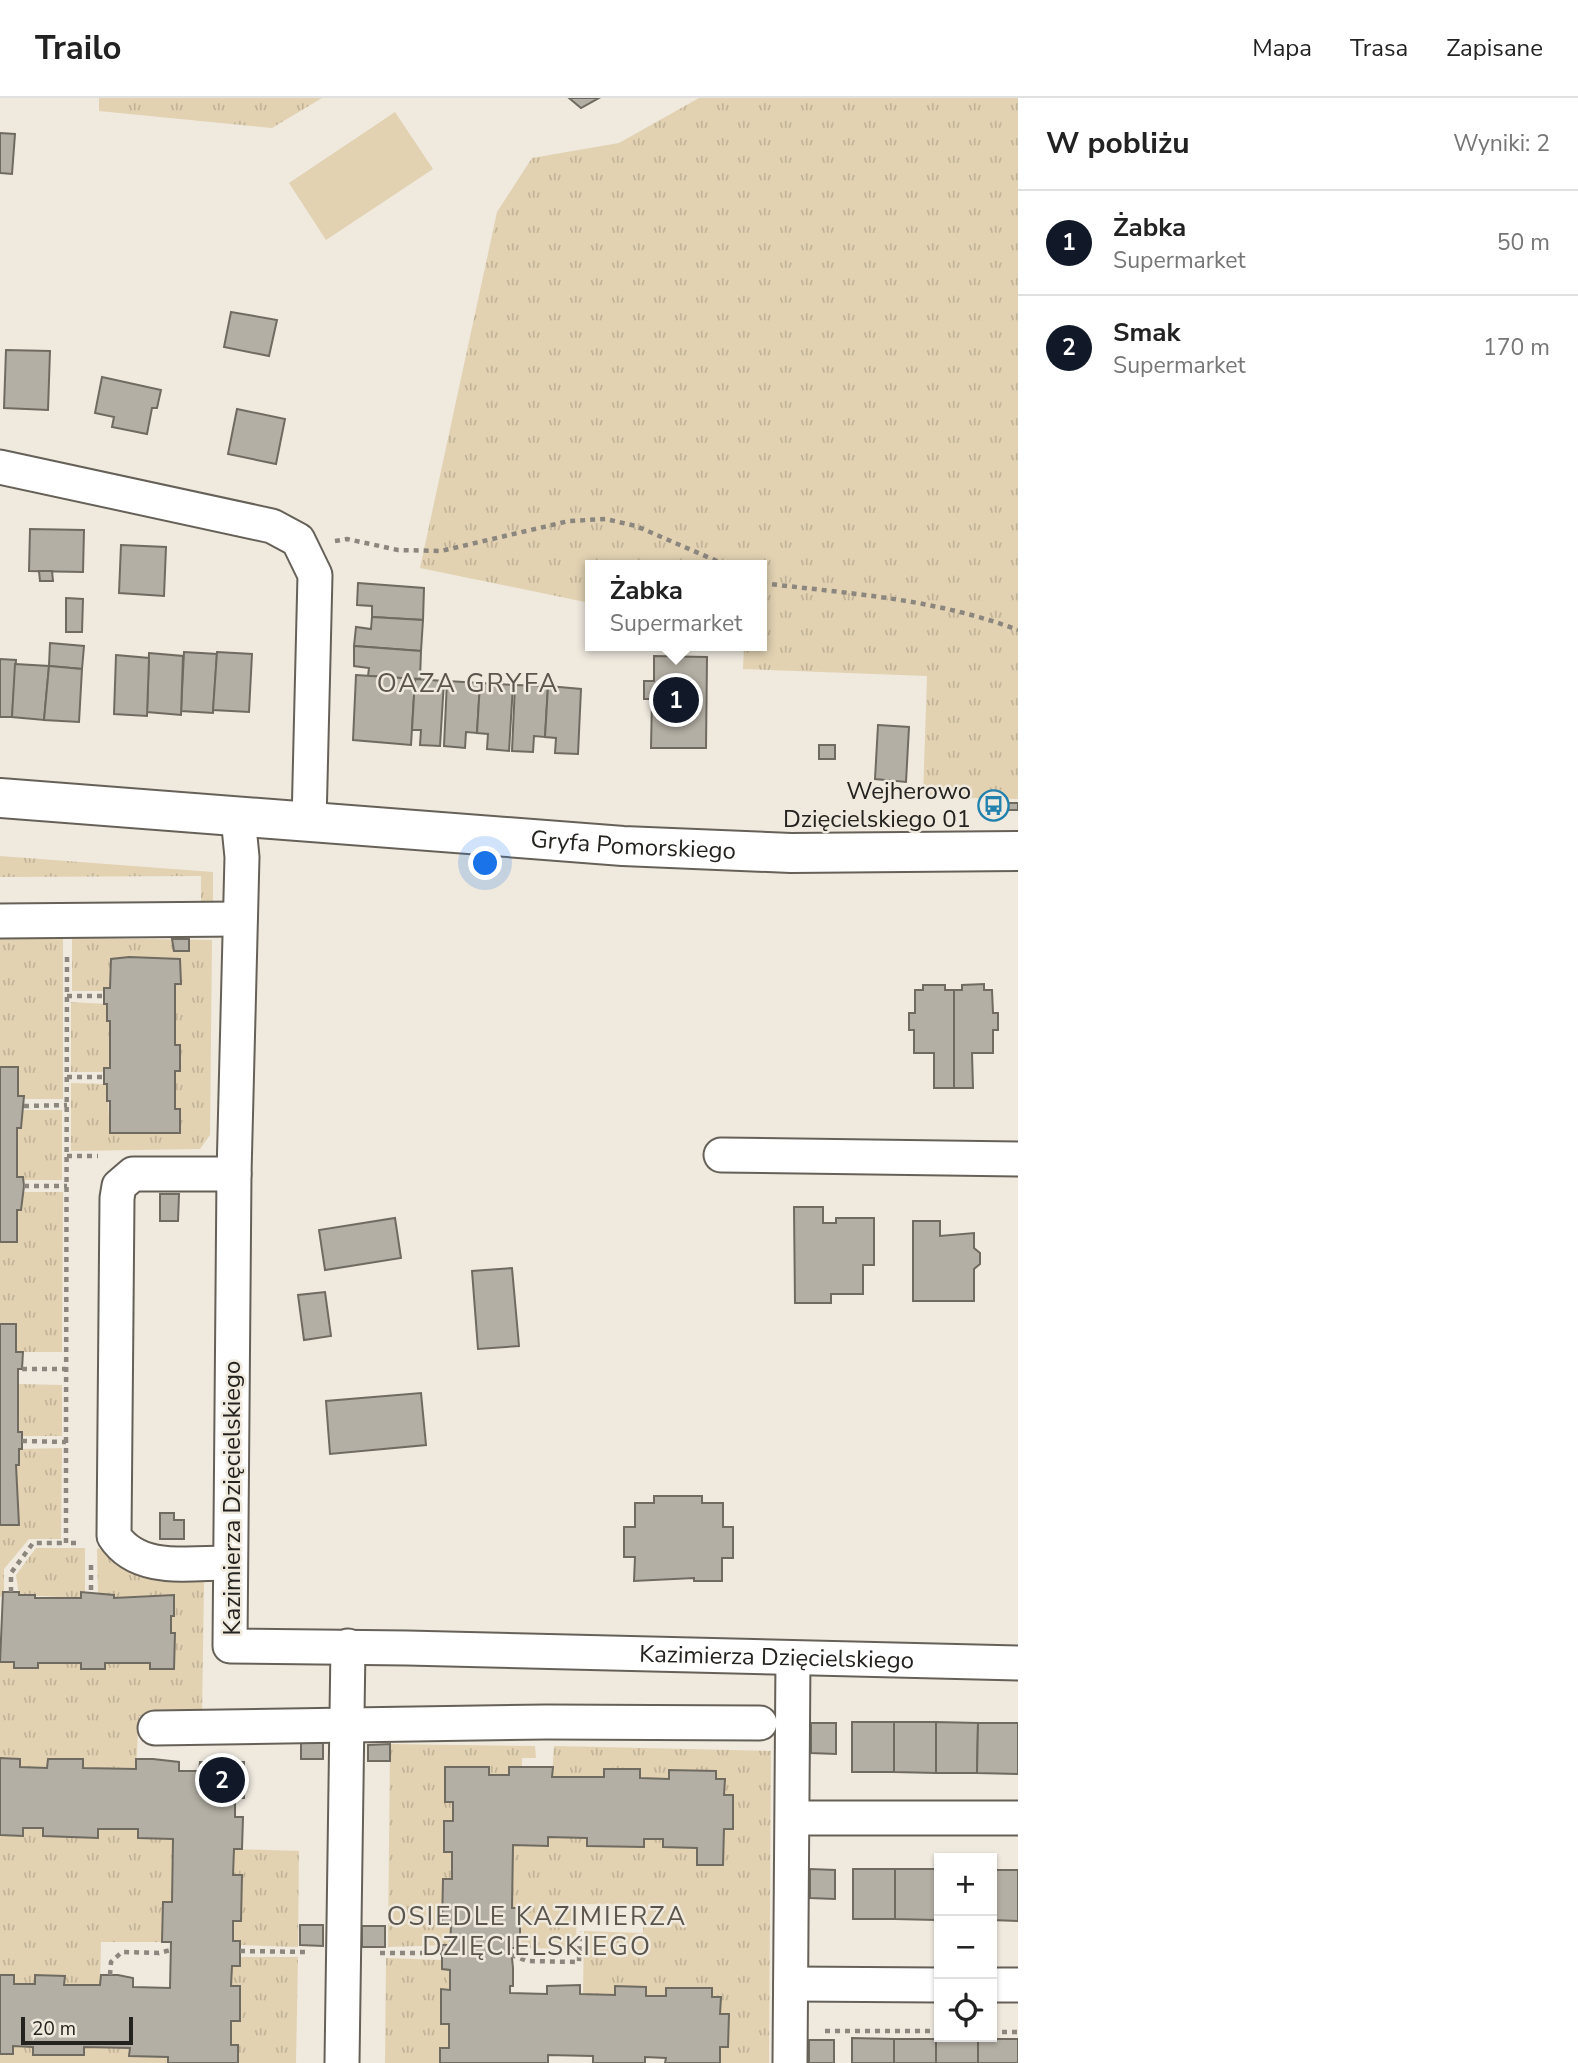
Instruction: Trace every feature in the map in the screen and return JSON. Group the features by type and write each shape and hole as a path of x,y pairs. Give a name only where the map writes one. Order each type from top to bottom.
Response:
{"street":[{"path":"0,467 272,526 298,540 315,575 309,823"},
{"name":"Gryfa Pomorskiego","path":"0,798 533,841 790,853 1018,851"},
{"name":"Kazimierza Dzięcielskiego","path":"238,817 242,857 228,1563 230,1646 348,1646 1018,1664"},
{"path":"0,921 240,919"},
{"path":"721,1154 1018,1159"},
{"path":"228,1563 152,1562 134,1557 114,1536 119,1186 125,1178 143,1172 234,1174"},
{"path":"342,2063 348,1646"},
{"path":"790,2063 793,1658"},
{"path":"155,1728 546,1721 760,1723"},
{"path":"793,1818 1018,1818"},
{"path":"791,1984 934,1985"},
{"path":"997,1985 1018,1985"}],"path":[{"path":"306,558 330,542 347,539 398,550 441,551 569,521 606,519 636,526 714,560"},
{"path":"767,583 878,594 992,620 1018,630"},
{"path":"66,1544 67,921"},
{"path":"67,996 104,996"},
{"path":"67,1077 104,1077"},
{"path":"24,1105 67,1105"},
{"path":"67,1156 106,1156"},
{"path":"24,1186 67,1186"},
{"path":"22,1368 66,1368"},
{"path":"22,1441 66,1442"},
{"path":"10,1592 10,1573 33,1544 117,1541"},
{"path":"511,1955 527,1961 579,1962 580,1931"},
{"path":"110,1975 111,1962 122,1952 171,1950"},
{"path":"820,2031 934,2031"},
{"path":"997,2032 1018,2032"}],"green space":[{"path":"99,98 322,98 272,128 99,111"},
{"path":"699,98 1018,98 1018,799 923,797 927,676 743,669 744,651 767,651 767,560 585,560 585,602 420,568 497,212 532,158 619,143"},
{"path":"395,112 433,169 326,240 289,183"},
{"path":"0,856 213,872 213,901 201,903 201,876 0,877"},
{"path":"63,938 63,1099 24,1099 24,1096 18,1096 18,1067 0,1067 0,939"},
{"path":"72,938 212,940 210,1135 200,1149 71,1151 71,1083 107,1084 110,1133 180,1133 180,1111 175,1109 175,1071 180,1070 180,1046 175,1045 175,984 181,984 180,959 130,957 110,978 110,988 104,988 104,991 72,991"},
{"path":"71,1002 107,1004 107,1020 110,1021 110,1068 104,1068 104,1072 71,1072"},
{"path":"62,1110 62,1180 23,1180 23,1177 17,1177 17,1128 21,1128 21,1112"},
{"path":"63,1192 62,1352 16,1352 16,1324 0,1324 0,1242 17,1242 17,1210 21,1210 20,1194"},
{"path":"18,1384 62,1385 62,1436 22,1436 22,1433 18,1432"},
{"path":"62,1448 61,1539 29,1539 4,1569 4,1592 0,1598 0,1525 19,1525 16,1465 19,1464 19,1449"},
{"path":"36,1548 85,1548 85,1592 81,1598 19,1595 16,1575"},
{"path":"97,1548 204,1582 202,1718 139,1716 136,1769 83,1768 48,1759 47,1768 20,1767 20,1759 0,1758 0,1662 14,1662 14,1668 37,1668 38,1663 150,1663 150,1669 174,1668 175,1633 171,1633 171,1616 174,1616 174,1595 114,1598 98,1595"},
{"path":"390,1744 535,1746 536,1758 522,1758 522,1767 509,1767 509,1775 489,1775 489,1767 445,1767 445,1801 453,1802 453,1821 444,1821 444,1852 452,1852 450,1945 388,1947"},
{"path":"554,1746 771,1751 769,2063 720,2063 720,2047 728,2047 729,2014 720,2014 721,1997 712,1997 712,1988 667,1988 666,1996 646,1996 646,1987 615,1995 583,1994 584,1931 643,1933 643,1905 577,1904 576,1949 520,1948 520,1908 512,1908 513,1845 548,1837 587,1838 588,1846 643,1847 644,1839 663,1839 663,1847 697,1848 697,1865 723,1865 724,1829 733,1829 733,1796 724,1795 725,1780 716,1779 716,1771 669,1770 669,1779 640,1778 640,1769 605,1769 604,1777 552,1777"},
{"path":"24,1828 43,1828 43,1836 97,1838 98,1829 138,1829 138,1838 173,1839 172,1902 163,1902 162,1942 101,1942 100,1985 64,1985 64,1976 36,1975 35,1984 14,1984 14,1975 0,1975 0,1835 23,1836"},
{"path":"234,1849 299,1851 298,1947 240,1945 240,1941 233,1941 233,1921 241,1921 242,1875 233,1875"},
{"path":"240,1957 298,1957 296,2063 238,2063 238,2045 231,2045 232,1966"},
{"path":"386,1958 442,1960 442,1969 450,1970 450,1990 441,1990 441,2024 449,2024 449,2048 440,2048 440,2063 385,2063"},
{"path":"13,2046 33,2047 34,2055 84,2055 84,2047 130,2048 130,2056 168,2057 168,2063 0,2063 0,2054 13,2054"}],"building":[{"path":"569,98 599,98 581,108"},
{"path":"0,133 15,134 12,174 0,173"},
{"path":"231,312 277,320 269,356 224,347"},
{"path":"6,350 50,351 48,410 4,408"},
{"path":"102,377 161,390 157,408 152,408 147,434 112,427 114,417 95,413"},
{"path":"237,409 285,419 276,464 228,454"},
{"path":"30,529 84,530 83,572 29,571"},
{"path":"121,545 166,547 164,596 119,593"},
{"path":"39,571 52,571 53,581 40,581"},
{"path":"358,583 424,588 423,620 372,617 372,606 357,605"},
{"path":"66,598 83,599 82,632 66,632"},
{"path":"372,617 423,620 421,651 354,646 356,627 371,629"},
{"path":"50,643 84,646 82,669 49,666"},
{"path":"354,646 421,651 420,679 368,676 369,668 354,666"},
{"path":"184,652 217,654 213,713 181,711"},
{"path":"217,652 252,654 249,712 213,710"},
{"path":"149,653 183,656 181,715 147,712"},
{"path":"116,655 149,658 147,716 114,714"},
{"path":"654,656 707,657 706,748 651,748 652,699 644,699 644,681 654,681"},
{"path":"0,659 16,660 12,717 0,717"},
{"path":"15,664 49,666 44,720 12,717"},
{"path":"49,666 82,669 79,722 44,720"},
{"path":"356,675 415,679 411,745 353,740"},
{"path":"415,679 444,681 440,746 420,745 421,730 412,730"},
{"path":"447,681 480,683 477,733 466,732 465,748 444,746"},
{"path":"480,683 513,685 509,751 487,749 488,734 477,733"},
{"path":"515,685 548,686 545,737 534,736 533,752 512,751"},
{"path":"548,686 581,689 578,754 555,753 556,738 545,737"},
{"path":"878,725 909,727 906,782 875,779"},
{"path":"819,745 835,745 835,759 819,759"},
{"path":"996,803 1018,803 1018,810 996,810"},
{"path":"172,939 189,939 189,951 174,951"},
{"path":"111,959 180,959 181,984 175,984 175,1045 180,1045 180,1071 175,1071 175,1109 180,1109 180,1133 110,1133 110,1101 107,1101 104,1068 110,1068 110,1021 107,1021 104,988 110,988"},
{"path":"984,984 984,990 992,990 993,1013 998,1013 998,1030 993,1030 993,1053 972,1053 973,1088 954,1088 954,990 962,990 962,985"},
{"path":"923,985 945,985 945,990 954,990 954,1088 934,1088 934,1053 914,1053 914,1030 909,1030 909,1013 915,1013 915,990 923,990"},
{"path":"0,1067 18,1067 18,1096 24,1096 21,1128 17,1128 17,1177 23,1177 24,1186 21,1210 17,1210 17,1242 0,1242"},
{"path":"160,1194 179,1194 178,1221 160,1221"},
{"path":"794,1207 823,1207 823,1223 836,1223 836,1218 874,1218 874,1265 863,1265 863,1294 831,1294 831,1303 795,1303"},
{"path":"395,1218 401,1258 325,1270 319,1230"},
{"path":"913,1221 940,1221 940,1236 974,1233 974,1248 980,1253 980,1264 974,1269 974,1301 913,1301"},
{"path":"512,1268 519,1346 478,1349 472,1271"},
{"path":"325,1292 331,1336 304,1340 298,1295"},
{"path":"0,1324 16,1324 16,1352 23,1352 22,1369 18,1369 18,1432 22,1432 22,1449 19,1449 19,1465 16,1465 19,1525 0,1525"},
{"path":"421,1393 426,1445 330,1454 326,1401"},
{"path":"654,1496 702,1496 702,1503 723,1503 723,1527 733,1527 733,1558 722,1558 722,1581 694,1581 694,1578 634,1581 635,1557 624,1557 624,1527 635,1527 635,1503 654,1503"},
{"path":"160,1513 174,1513 174,1520 184,1520 184,1539 160,1539"},
{"path":"3,1592 35,1595 35,1598 81,1598 81,1592 114,1595 114,1598 174,1595 171,1633 175,1633 174,1669 150,1669 150,1663 105,1663 105,1669 81,1669 81,1663 38,1663 38,1668 14,1668 14,1662 0,1662"},
{"path":"852,1722 894,1722 894,1772 852,1772"},
{"path":"894,1722 936,1722 936,1773 894,1772"},
{"path":"936,1722 978,1723 977,1773 936,1773"},
{"path":"811,1723 836,1723 836,1754 811,1753"},
{"path":"978,1723 1018,1723 1018,1774 977,1773"},
{"path":"301,1743 323,1743 323,1759 301,1759"},
{"path":"390,1744 390,1761 368,1761 368,1745"},
{"path":"0,1758 20,1759 20,1767 47,1768 48,1759 83,1759 83,1768 136,1769 136,1759 153,1759 179,1762 179,1771 199,1771 200,1762 244,1762 244,1798 235,1798 235,1817 243,1817 242,1849 234,1849 233,1875 242,1875 241,1921 233,1921 233,1941 240,1941 240,1966 232,1966 231,1986 240,1986 240,2021 231,2021 231,2045 238,2045 238,2063 168,2063 168,2057 129,2056 130,2048 84,2047 84,2055 33,2055 33,2047 13,2046 13,2054 0,2054 0,1975 14,1975 14,1984 35,1984 35,1975 65,1976 64,1985 100,1985 101,1975 118,1975 133,1978 133,1987 170,1988 171,1942 162,1942 163,1902 172,1902 173,1839 138,1838 138,1829 98,1829 98,1838 43,1836 43,1828 23,1828 23,1836 0,1835"},
{"path":"445,1767 489,1767 489,1775 509,1775 509,1767 553,1767 552,1777 604,1777 604,1769 640,1769 640,1778 669,1779 669,1770 716,1771 716,1779 725,1779 724,1795 733,1795 733,1829 724,1829 723,1865 697,1865 697,1848 663,1847 663,1839 644,1839 644,1847 587,1846 587,1838 548,1837 548,1846 513,1845 512,1908 520,1908 520,1948 511,1948 513,1986 510,1986 510,1993 547,1994 547,1986 580,1985 580,1994 615,1995 615,1986 646,1987 646,1996 666,1996 666,1988 712,1988 712,1997 721,1997 720,2014 729,2014 728,2047 720,2047 720,2063 665,2063 666,2058 645,2057 645,2063 593,2063 593,2056 548,2055 548,2063 440,2063 440,2048 449,2048 449,2024 441,2024 441,1989 450,1990 450,1970 442,1969 442,1945 450,1945 451,1926 442,1925 443,1879 452,1879 452,1852 444,1852 444,1821 453,1821 453,1802 445,1802"},
{"path":"810,1869 835,1870 835,1899 810,1898"},
{"path":"853,1869 895,1869 895,1919 853,1919"},
{"path":"895,1869 934,1869 934,1920 895,1919"},
{"path":"997,1870 1018,1870 1018,1921 997,1920"},
{"path":"300,1925 323,1925 323,1946 300,1945"},
{"path":"362,1926 385,1926 385,1947 362,1947"},
{"path":"852,2038 894,2039 894,2063 852,2063"},
{"path":"894,2039 934,2039 936,2042 936,2063 894,2063"},
{"path":"1018,2039 1018,2063 978,2063 978,2042"},
{"path":"809,2040 834,2040 834,2063 809,2063"},
{"path":"936,2042 978,2042 978,2063 936,2063"}],"place":[{"name":"Żabka","path":"676,700"},
{"name":"Wejherowo Dzięcielskiego 01","path":"994,805"},
{"name":"Smak","path":"222,1780"}],"district":[{"name":"OAZA GRYFA","path":"468,683"},
{"name":"OSIEDLE KAZIMIERZA DZIĘCIELSKIEGO","path":"537,1931"}]}
